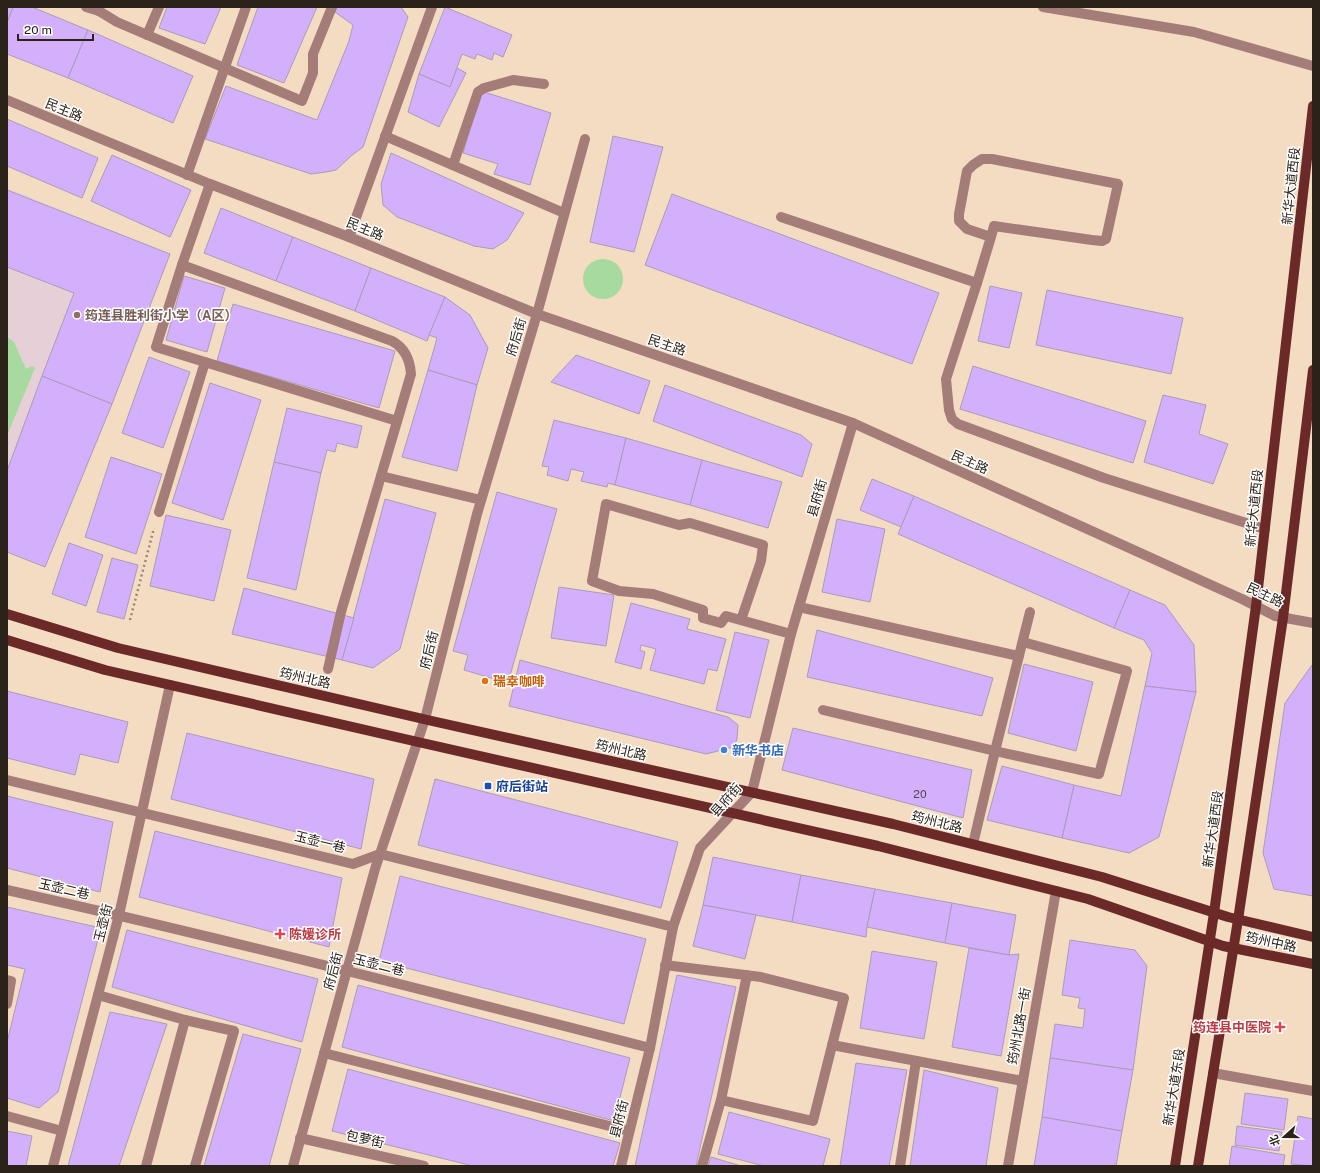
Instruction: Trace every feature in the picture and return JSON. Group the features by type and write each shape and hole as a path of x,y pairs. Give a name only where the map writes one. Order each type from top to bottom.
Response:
{"main road":[{"name":"新华大道西段","path":"1210,942 1256,606 1313,106"},
{"path":"1198,1166 1213,1073 1228,947 1283,618 1313,370"},
{"name":"筠州北路","path":"7,614 118,648 425,719 893,824 1102,877 1233,918"},
{"path":"7,640 105,670 878,846 1088,899 1228,947"},
{"name":"筠州中路","path":"1233,918 1313,937"},
{"name":"新华大道东段","path":"1175,1166 1210,942"},
{"name":"筠州中路","path":"1228,947 1313,964"}],"street":[{"path":"86,7 99,9 117,22 302,101 313,73 313,54 332,7"},
{"path":"147,35 159,7"},
{"path":"187,175 246,7"},
{"path":"349,236 432,7"},
{"path":"1043,7 1194,32 1313,66"},
{"path":"453,165 478,92 484,88 513,80 544,84"},
{"name":"民主路","path":"7,100 187,175 349,236 537,314 853,423 1275,616 1313,623"},
{"path":"385,136 564,213"},
{"name":"府后街","path":"293,1166 380,854 425,719 481,500 537,314 585,139"},
{"path":"991,237 967,229 959,221 967,171 972,165 982,159 992,159 1118,184 1106,238 1102,241 994,226 991,237 977,283 946,379 948,391 947,402 952,419 958,424 1104,478 1265,529"},
{"path":"210,184 156,347 397,421"},
{"path":"781,217 977,283"},
{"path":"182,265 392,341 400,345 408,359 411,374 341,612 328,669"},
{"path":"158,512 205,362"},
{"name":"县府街","path":"621,1166 650,1048 673,927 700,848 752,792 791,634 853,423"},
{"path":"381,476 481,500"},
{"path":"740,620 761,561 763,545 690,523 679,525 606,504 592,582 619,591 653,594 703,610 703,618 721,623 726,616 740,620 791,634"},
{"path":"799,607 1019,656"},
{"path":"973,844 1030,612"},
{"path":"822,710 1099,774 1127,671 1023,642"},
{"name":"玉壶街","path":"53,1166 119,915 170,685"},
{"name":"玉壶一巷","path":"7,780 352,864 380,854"},
{"path":"380,854 673,927"},
{"name":"玉壶二巷","path":"7,890 119,915 347,970 650,1048"},
{"name":"筠州北路一街","path":"1008,1166 1056,891"},
{"path":"666,965 761,977 844,998 813,1121 721,1100"},
{"path":"702,1166 721,1100 747,975"},
{"path":"7,980 11,981 7,1004"},
{"path":"98,995 185,1020 234,1031 195,1166"},
{"path":"146,1166 185,1020"},
{"path":"832,1045 1023,1081"},
{"path":"324,1054 629,1131"},
{"path":"900,1166 916,1061"},
{"path":"1213,1073 1313,1091"},
{"path":"7,1116 62,1131"},
{"name":"包萝街","path":"300,1138 424,1166"}],"path":[{"path":"130,620 158,512"}],"shaded area":[{"name":"筠连县胜利街小学（A区）","path":"7,188 170,254 112,404 7,471"}],"green space":[{"path":"603,259 617,265 623,279 617,293 603,299 589,293 583,279 589,265"},
{"path":"7,337 14,342 26,369 32,366 35,368 7,436"}],"building":[{"path":"7,7 13,7 7,23"},
{"path":"13,7 32,7 88,30 68,78 7,54 7,23"},
{"path":"167,7 221,7 205,44 159,28"},
{"path":"258,7 317,7 284,83 237,65"},
{"path":"337,7 401,7 408,17 363,147 336,170 311,174 205,139 226,86 317,120 349,41 353,25 335,12"},
{"path":"445,7 512,35 503,57 494,53 492,60 477,54 475,59 462,54 450,87 419,74"},
{"path":"88,30 193,76 173,123 68,78"},
{"path":"457,68 466,73 439,127 408,112 419,74 450,87"},
{"path":"481,91 551,113 530,185 494,174 498,164 463,153"},
{"path":"7,119 98,158 82,198 7,166"},
{"path":"613,136 663,147 634,252 590,242"},
{"path":"391,153 524,213 507,240 493,249 474,246 397,217 383,205 381,184"},
{"path":"112,155 191,190 170,237 91,201"},
{"name":"筠连县胜利街小学（A区）","path":"7,190 170,254 112,404 42,376 74,293 7,267"},
{"path":"672,194 939,293 912,364 645,265"},
{"path":"221,208 293,237 276,281 204,253"},
{"path":"293,237 371,268 355,311 276,281"},
{"path":"371,268 445,297 427,341 355,311"},
{"path":"184,276 225,288 207,352 166,340"},
{"path":"990,286 1022,293 1009,348 978,341"},
{"path":"1047,290 1183,318 1171,374 1036,345"},
{"path":"445,297 470,315 488,348 477,385 428,370 437,338 429,335"},
{"path":"233,304 395,351 379,408 217,361"},
{"path":"576,355 650,381 639,414 551,382"},
{"path":"149,357 190,372 163,448 122,433"},
{"path":"973,366 1146,421 1133,463 960,409"},
{"path":"428,370 477,385 457,471 402,457"},
{"path":"42,376 112,404 45,567 7,552 7,471"},
{"path":"210,383 261,400 223,520 172,503"},
{"path":"665,385 801,435 812,444 802,477 653,421"},
{"path":"1163,395 1206,405 1199,434 1228,444 1213,484 1144,462"},
{"path":"287,408 362,426 357,448 337,443 335,452 327,450 321,473 274,462"},
{"path":"554,420 626,438 615,485 608,483 607,487 581,481 584,472 571,469 568,481 547,475 549,467 542,466"},
{"path":"626,438 702,460 690,505 615,485"},
{"path":"111,457 162,474 136,554 85,537"},
{"path":"702,460 782,482 768,528 690,505"},
{"path":"274,462 321,473 296,590 247,578"},
{"path":"872,479 914,496 901,527 860,510"},
{"path":"497,492 557,509 508,683 464,670 468,655 453,651"},
{"path":"914,496 1130,590 1114,628 898,534"},
{"path":"385,499 436,513 400,649 373,668 342,660"},
{"path":"166,515 231,530 214,601 150,586"},
{"path":"837,519 885,529 870,602 822,592"},
{"path":"69,543 103,555 86,606 52,594"},
{"path":"112,558 138,565 124,619 97,612"},
{"path":"559,587 614,595 606,646 551,638"},
{"path":"244,588 354,618 342,660 232,634"},
{"path":"1130,590 1165,605 1194,645 1196,692 1145,686 1152,653 1144,640 1114,628"},
{"path":"631,603 690,619 687,629 726,639 717,671 708,669 704,684 650,670 656,649 641,645 640,650 645,652 641,669 615,662"},
{"path":"817,630 993,678 982,716 807,677"},
{"path":"735,632 769,640 750,718 716,710"},
{"path":"520,660 728,717 738,725 737,739 734,747 706,754 509,706"},
{"path":"1024,664 1093,682 1076,751 1008,733"},
{"path":"1312,665 1313,896 1274,889 1263,853 1285,703"},
{"path":"1145,686 1196,692 1159,837 1129,853 1062,838 1074,785 1121,796"},
{"path":"7,691 128,722 118,763 80,754 75,775 7,758"},
{"path":"793,728 972,770 963,818 782,770"},
{"path":"187,733 374,779 361,849 171,799"},
{"path":"1002,766 1074,785 1062,838 987,820"},
{"path":"435,779 678,842 661,908 418,845"},
{"path":"7,796 113,822 100,892 7,868"},
{"path":"155,831 342,878 329,947 139,897"},
{"path":"713,857 801,875 792,922 703,905"},
{"path":"801,875 875,889 866,937 792,922"},
{"path":"400,876 646,939 624,1024 379,961"},
{"path":"875,889 952,903 945,943 867,927"},
{"path":"952,903 1016,915 1009,955 945,943"},
{"path":"703,905 756,915 745,959 693,946"},
{"path":"7,907 101,928 58,1092 39,1108 7,1098 7,1042 25,969 7,965"},
{"path":"127,930 318,979 302,1042 112,987"},
{"path":"1070,940 1135,950 1147,966 1133,1070 1050,1058 1055,1024 1083,1028 1085,1009 1078,1008 1080,998 1062,995"},
{"path":"969,948 1009,955 1019,954 1001,1056 952,1047"},
{"path":"872,951 937,962 924,1039 860,1028"},
{"path":"677,975 736,987 696,1166 635,1166"},
{"path":"358,985 630,1058 614,1121 342,1047"},
{"path":"110,1012 167,1024 119,1166 68,1166"},
{"path":"243,1034 301,1049 269,1166 204,1166"},
{"path":"1050,1058 1133,1070 1122,1131 1042,1117"},
{"path":"856,1063 907,1070 889,1166 840,1166"},
{"path":"348,1069 620,1143 613,1166 473,1166 332,1131"},
{"path":"924,1070 998,1088 986,1166 910,1166"},
{"path":"1245,1093 1288,1099 1284,1130 1241,1124"},
{"path":"729,1112 830,1139 823,1166 764,1166 718,1154"},
{"path":"1298,1116 1313,1119 1313,1166 1291,1164"},
{"path":"1042,1117 1122,1131 1116,1166 1034,1166"},
{"path":"1237,1126 1282,1132 1279,1151 1235,1145"},
{"path":"7,1131 32,1136 26,1166 7,1166"},
{"path":"1232,1146 1285,1155 1283,1166 1229,1166"},
{"path":"711,1157 741,1166 708,1166"}],"place":[{"name":"筠连县胜利街小学（A区）","path":"77,315"},
{"name":"瑞幸咖啡","path":"485,681"},
{"name":"新华书店","path":"724,750"},
{"name":"府后街站","path":"488,786"},
{"name":"陈媛诊所","path":"280,934"},
{"name":"筠连县中医院","path":"1280,1027"}]}
